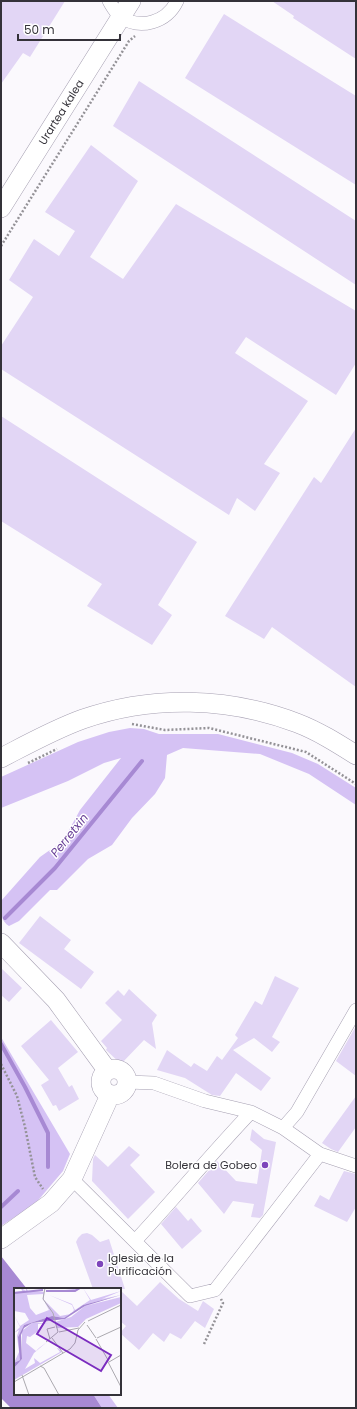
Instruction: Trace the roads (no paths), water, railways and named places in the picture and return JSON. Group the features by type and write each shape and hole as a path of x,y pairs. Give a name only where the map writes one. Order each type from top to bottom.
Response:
{"street":[{"path":"109,1 114,10 121,17 134,22 145,23 157,21 166,15 174,7 177,1"},
{"name":"Urartea kalea","path":"1,208 131,1"},
{"path":"1,758 37,739 83,719 118,709 155,703 178,702 214,703 252,710 298,723 356,755"},
{"path":"1,748 37,739"},
{"path":"1,943 56,1000 84,1036 107,1070"},
{"path":"284,1128 297,1112 356,1010"},
{"path":"116,1068 124,1073 127,1082 126,1088 122,1093 116,1096 110,1095 103,1091 100,1083 102,1076 107,1070 116,1068"},
{"path":"127,1082 154,1083 205,1100 251,1112 284,1128 320,1154 356,1166"},
{"path":"4,1237 51,1203 72,1179 110,1095"},
{"path":"135,1241 251,1112"},
{"path":"72,1179 190,1296 215,1290 320,1154"}],"waterway":[{"name":"Perretxin","path":"5,918 55,868 142,761"},
{"name":"Perretxin","path":"1,1044 48,1133 48,1167"},
{"name":"Perretxin","path":"1,1207 18,1191"}],"place":[{"name":"Bolera de Gobeo","path":"265,1165"},
{"name":"Iglesia de la Purificación","path":"100,1264"}]}
